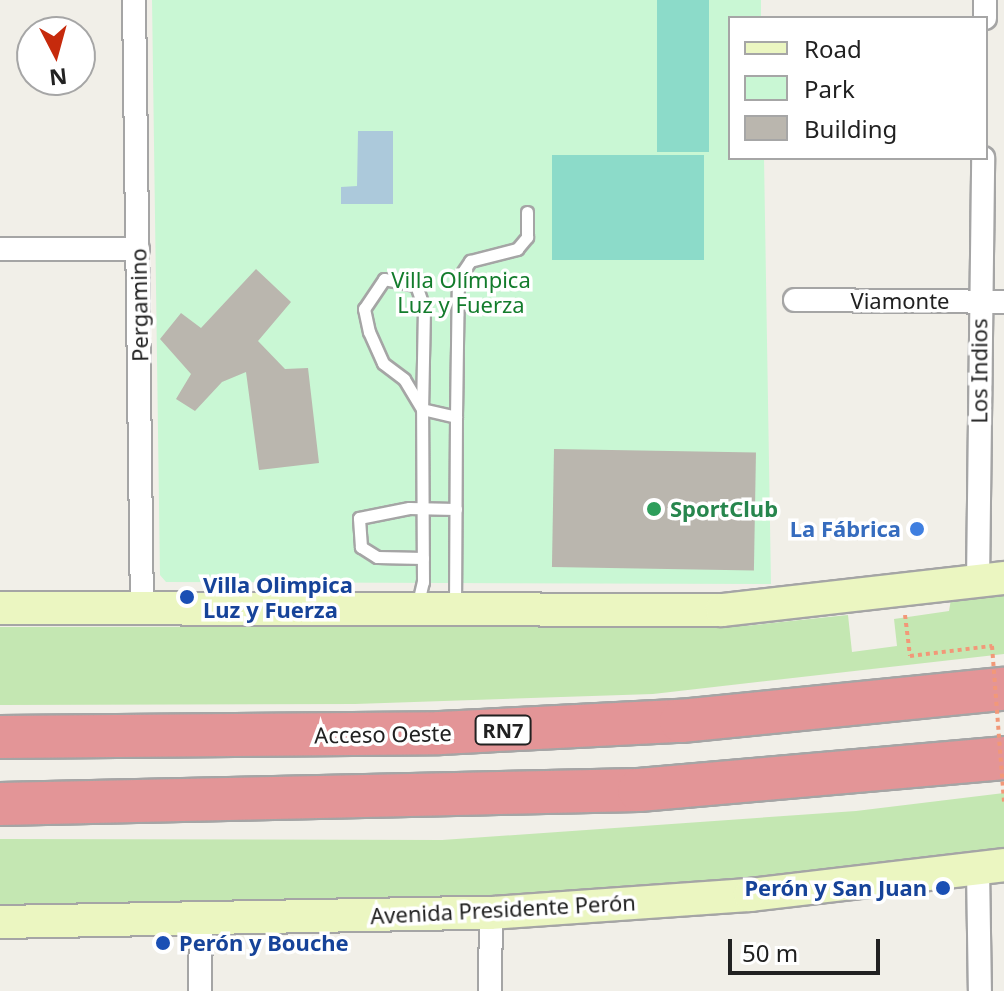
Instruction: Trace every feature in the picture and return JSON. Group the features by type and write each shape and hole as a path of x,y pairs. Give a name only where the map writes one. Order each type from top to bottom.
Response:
{"highway":[{"name":"Acceso Oeste","path":"0,737 470,732 681,721 1004,689"},
{"path":"0,804 639,790 1004,758"}],"street":[{"name":"Pergamino","path":"134,0 142,609"},
{"name":"Los Indios","path":"983,160 980,302 991,581"},
{"path":"0,249 138,249"},
{"name":"Viamonte","path":"795,300 1004,302"},
{"path":"0,608 416,612 722,610 991,581"},
{"path":"980,991 991,867"},
{"name":"Avenida Presidente Perón","path":"0,922 491,913 750,895 991,867"},
{"path":"490,991 491,913"},
{"path":"200,991 201,920"}],"lane":[{"path":"455,611 458,279 470,261 517,249 527,237 527,212"},
{"path":"416,612 423,558 422,409 424,308 416,285 384,279 364,309 369,332 383,363 404,379 422,409 456,417"},
{"path":"423,558 377,557 361,547 357,533 359,518 422,508 456,509"}],"path":[{"path":"935,589 938,606 905,610 910,656 992,646 1004,803"}],"green space":[{"name":"Villa Olímpica Luz y Fuerza","path":"152,0 761,0 761,16 728,16 728,160 764,160 771,584 166,582 160,575"},
{"path":"1004,591 1004,654 653,694 355,704 0,705 0,627 744,626 848,615 852,652 897,646 894,619 949,611 951,599"},
{"path":"1004,793 1004,856 545,902 0,912 0,839 442,840 856,811"}],"shaded area":[{"path":"657,0 709,0 709,152 657,152"},
{"path":"358,131 393,131 393,204 341,204 341,187 357,186"},
{"path":"552,155 704,155 704,260 552,260"}],"building":[{"path":"256,269 291,302 258,341 285,369 308,368 319,463 259,470 246,372 222,382 195,411 176,399 191,374 160,339 181,313 201,328"},
{"name":"SportClub","path":"554,449 756,453 754,571 552,567"}],"place":[{"name":"SportClub","path":"654,509"},
{"name":"La Fábrica","path":"917,529"},
{"name":"Villa Olimpica Luz y Fuerza","path":"187,597"},
{"name":"Perón y San Juan","path":"943,888"},
{"name":"Perón y Bouche","path":"163,943"}]}
